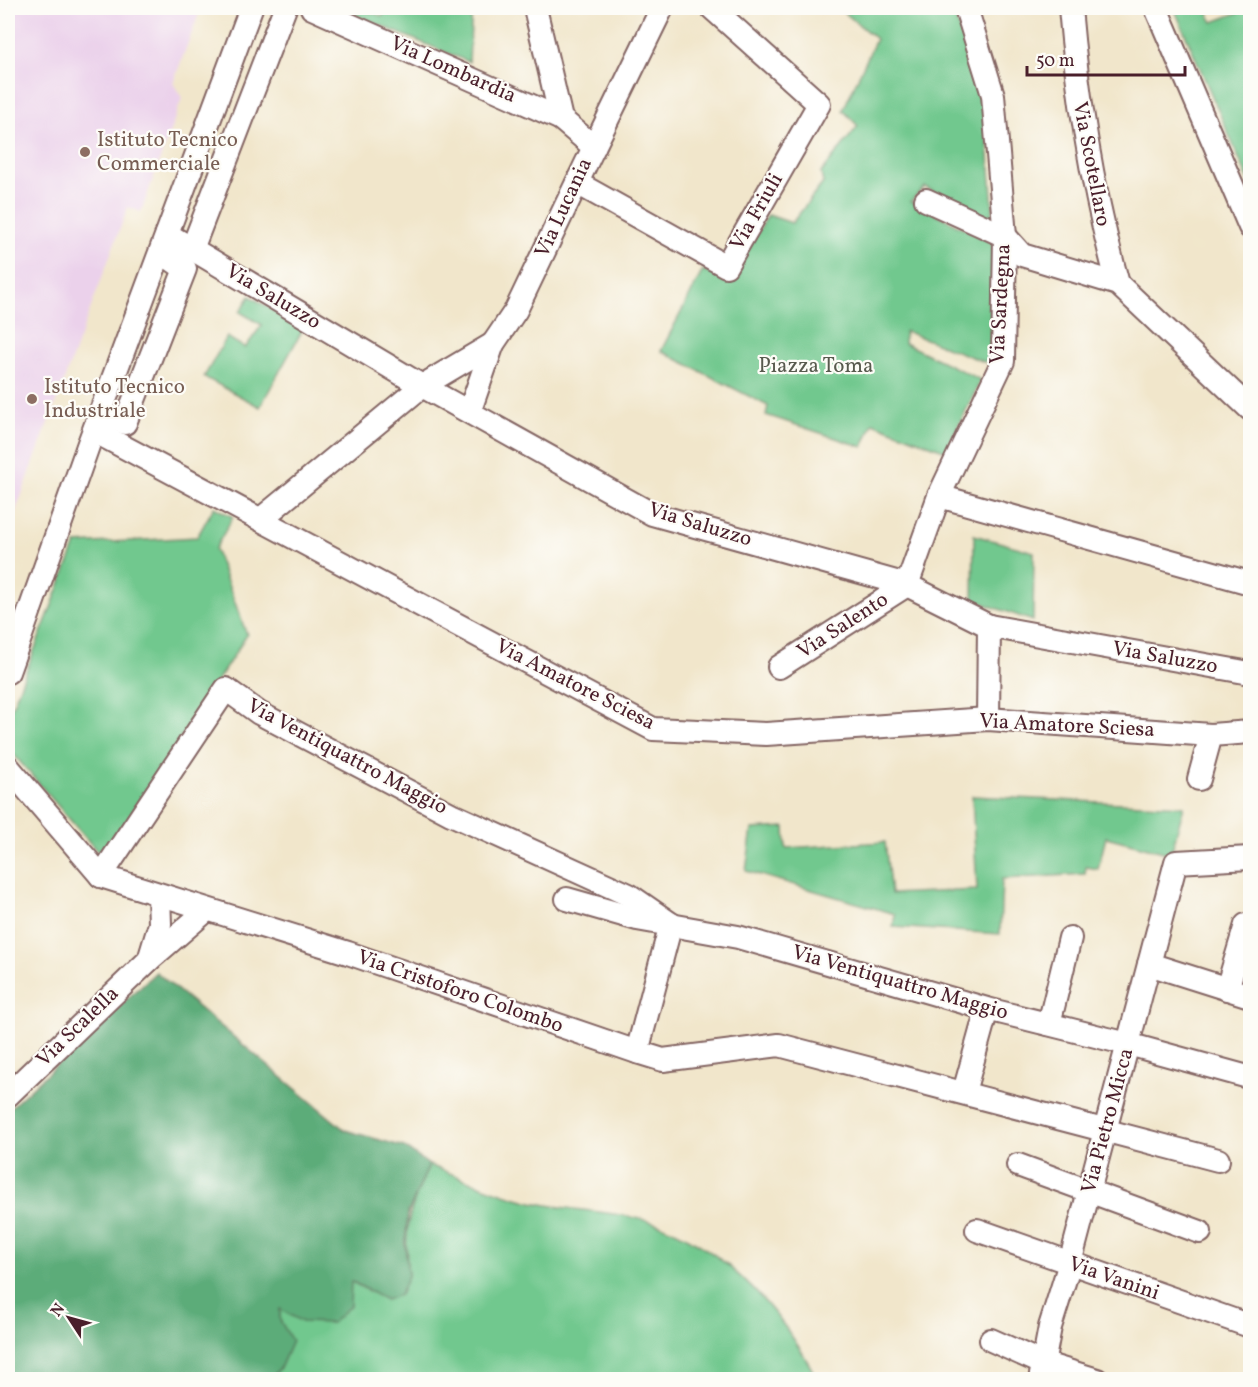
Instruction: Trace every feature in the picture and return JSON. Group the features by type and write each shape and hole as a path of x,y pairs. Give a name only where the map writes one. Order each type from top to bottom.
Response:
{"street":[{"path":"8,672 251,8"},
{"path":"192,249 285,8"},
{"name":"Via Lombardia","path":"312,8 561,119"},
{"path":"535,8 561,119"},
{"path":"594,147 662,8"},
{"name":"Via Friuli","path":"577,183 726,266 819,104 712,8"},
{"name":"Via Sardegna","path":"907,585 939,496 1003,361 1005,236 993,95 966,8"},
{"name":"Via Scotellaro","path":"1070,8 1077,91 1102,228 1118,284"},
{"path":"1156,8 1251,227"},
{"name":"Via Lucania","path":"470,410 494,344 516,310 594,147 561,119"},
{"path":"926,201 1005,236 1022,255 1118,284 1251,409"},
{"name":"Via Saluzzo","path":"164,243 192,249 422,386 470,410 652,514 907,585 989,626 1251,673"},
{"name":"Via Lucania","path":"261,519 422,386 494,344"},
{"name":"Via Amatore Sciesa","path":"98,421 261,519 653,729 766,734 988,719 1211,735 1251,732"},
{"path":"939,496 1251,583"},
{"name":"Via Salento","path":"779,667 907,585"},
{"path":"988,719 989,626"},
{"name":"Via Ventiquattro Maggio","path":"101,876 226,689 259,713 452,814 629,895 671,924"},
{"path":"1199,778 1211,735"},
{"path":"8,766 101,876"},
{"name":"Via Pietro Micca","path":"1041,1371 1050,1327 1106,1131 1176,862 1251,858"},
{"name":"Via Cristoforo Colombo","path":"101,876 348,953 663,1060 779,1045 1218,1160"},
{"name":"Via Scalella","path":"149,960 160,924 159,895"},
{"name":"Via Ventiquattro Maggio","path":"567,899 637,919 738,937 987,1009 1248,1077"},
{"name":"Via Scalella","path":"8,1095 149,960 207,910"},
{"path":"637,1052 671,924"},
{"path":"1227,989 1246,925"},
{"path":"1049,1024 1070,938"},
{"path":"1149,964 1251,996"},
{"path":"964,1092 987,1009"},
{"path":"1018,1165 1089,1189 1200,1232"},
{"name":"Via Vanini","path":"977,1230 1251,1326"},
{"path":"991,1340 1041,1371 1097,1380"}],"shaded area":[{"name":"Istituto Tecnico Commerciale","path":"8,8 201,8 173,83 182,98 141,212 128,207 8,532"}],"green space":[{"path":"338,8 357,8 383,16 387,8 472,8 469,62"},
{"name":"Piazza Toma","path":"839,8 952,8 985,101 994,223 925,187 911,201 994,244 995,311 987,363 905,331 904,343 981,380 946,451 873,423 863,447 766,415 768,406 661,351 703,270 730,280 768,215 792,223 823,183 821,173 858,126 843,110 876,39"},
{"path":"1174,8 1205,8 1213,22 1250,8 1250,184"},
{"path":"250,296 303,329 260,407 204,377 227,337 245,348 262,325 240,312"},
{"path":"214,507 233,517 215,549 247,635 103,858 8,748 8,717 76,544 197,537"},
{"path":"974,535 1034,552 1033,621 973,600"},
{"path":"972,796 1184,806 1171,854 1106,837 1098,869 1086,867 1085,874 1002,879 1000,934 893,927 895,914 746,871 752,829 785,827 786,848 885,842 891,894 977,890"},
{"path":"156,972 345,1130 404,1147 429,1165 408,1213 405,1243 408,1276 400,1295 386,1300 351,1281 350,1306 332,1323 302,1322 280,1309 280,1320 292,1341 281,1366 271,1379 8,1380 8,1110"},
{"path":"429,1165 515,1198 636,1218 665,1227 692,1240 743,1279 765,1302 785,1327 817,1379 271,1380 281,1366 291,1341 280,1320 280,1309 350,1281 386,1300 408,1276 406,1244 409,1219"}],"place":[{"name":"Istituto Tecnico Commerciale","path":"85,152"},
{"name":"Istituto Tecnico Industriale","path":"32,399"}]}
